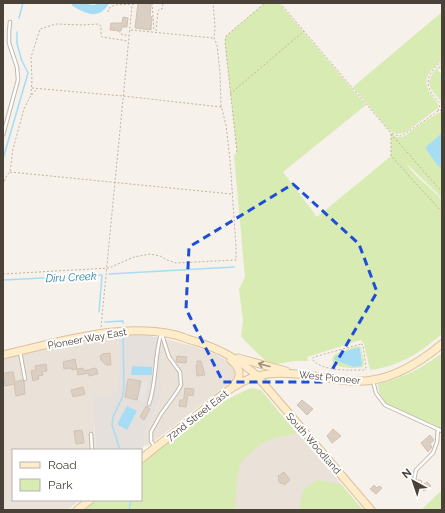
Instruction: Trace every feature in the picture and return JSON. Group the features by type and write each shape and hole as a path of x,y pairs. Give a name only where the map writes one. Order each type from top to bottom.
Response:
{"main road":[{"name":"Pioneer Way East","path":"3,355 116,331 132,330 161,332 183,337 220,351 248,367 257,376"},
{"name":"West Pioneer","path":"257,376 295,373 352,381 373,380 397,373 415,364 442,344"},
{"path":"220,351 236,365 240,372 238,380 225,393"},
{"path":"232,357 295,373"},
{"name":"72nd Street East","path":"142,458 225,393 242,382 257,376"},
{"name":"South Woodland","path":"257,376 371,510"},
{"path":"78,510 89,501"}],"lane":[{"path":"3,135 18,80 17,67 9,43 10,22"},
{"path":"149,404 152,395 161,332"},
{"path":"155,448 151,441 151,432 161,414 181,385 180,372 169,357 161,332"},
{"path":"20,351 25,379"},
{"path":"373,380 376,393 385,405 442,431"},
{"path":"420,482 414,480 416,470 433,453 437,442 438,429"},
{"path":"91,434 92,449"}],"path":[{"path":"101,334 114,183 132,6 134,3"},
{"path":"108,12 109,8 113,6 134,3"},
{"path":"152,3 154,32"},
{"path":"156,32 158,11 160,8 162,9 163,3"},
{"path":"3,274 106,268 112,267 136,256 150,254 160,256 176,264 236,260 226,125 222,107 218,53 214,38 215,27 213,3"},
{"path":"237,152 225,42 226,36 265,3"},
{"path":"280,3 442,192"},
{"path":"3,185 10,172 13,149 25,106 31,95 31,55 38,32 41,28 56,24 98,24 101,26 102,37 129,41"},
{"path":"130,30 214,38"},
{"path":"118,31 121,34 129,36"},
{"path":"230,94 304,31"},
{"path":"438,111 441,104 427,85 427,79 432,71 442,61"},
{"path":"32,88 222,107"},
{"path":"31,95 38,89"},
{"path":"390,133 398,136 404,134 438,111 442,110"},
{"path":"390,133 391,156 442,212"},
{"path":"10,172 232,194"},
{"path":"360,343 363,345 365,369 344,370 330,368 315,364 312,359 360,343"}],"highlighted area":[{"path":"293,184 359,244 377,292 325,382 223,382 186,309 189,247"}],"shaded area":[{"path":"118,335 119,368 115,393 94,427 96,449 12,449 12,501 79,501 67,510 3,510 3,358"},
{"path":"118,335 145,335 163,339 161,344 162,394 145,433 144,446 141,449 96,449 93,397 115,393 119,368"},
{"path":"163,339 206,350 231,362 237,370 235,379 149,445 144,446 145,433 162,394 161,344"},
{"path":"142,380 148,381 144,401 138,400"},
{"path":"282,415 341,484 319,510 224,510 235,458"}],"green space":[{"path":"265,3 279,3 366,105 283,172 317,217 391,156 391,133 396,137 403,137 442,111 442,200 437,193 406,163 442,201 442,334 417,353 400,362 370,370 364,344 361,340 307,357 308,361 294,361 270,365 241,336 243,321 239,289 245,277 234,155 237,152 225,42 226,36"},
{"path":"442,12 442,60 433,68 426,81 429,91 437,102 438,108 406,132 397,134 389,130 353,87"},
{"path":"442,63 442,69 438,69 438,71 442,74 442,103 431,89 429,82 433,72"},
{"path":"356,346 361,347 364,361 363,367 353,368 338,366 332,359 335,354","holes":["357,348 361,350 361,366 353,367 335,360 340,354"]},
{"path":"442,353 442,429 387,405 379,392 378,384 412,372 427,364"},
{"path":"252,388 261,390 297,434 278,437 262,443 241,462 237,478 234,510 83,510 95,501 142,501 142,462 194,421 237,394"},
{"path":"317,480 341,484 363,510 299,510 303,490"},
{"path":"442,490 442,510 421,510"}],"water":[{"path":"442,133 442,168 438,166 426,149 427,146"},
{"path":"360,348 361,366 353,367 335,360 334,358 346,351"},
{"path":"132,366 152,367 152,375 131,375"},
{"path":"127,406 137,411 127,430 117,424"}],"building":[{"path":"138,3 151,4 151,30 135,28"},
{"path":"123,17 128,18 127,27 122,27 121,31 110,30 111,23 122,23"},
{"path":"110,353 111,365 106,365 101,360 100,356 102,354"},
{"path":"177,356 187,357 186,363 176,362"},
{"path":"75,359 77,369 64,369 63,362"},
{"path":"197,361 201,361 205,375 197,376"},
{"path":"46,364 47,371 42,372 43,375 38,376 39,379 33,381 31,371 36,370 35,366"},
{"path":"83,368 83,371 96,368 98,374 89,376 89,373 78,375 77,369"},
{"path":"13,372 15,382 22,380 24,381 25,394 16,396 14,384 5,386 3,374"},
{"path":"128,379 141,381 137,400 125,397"},
{"path":"83,387 85,394 73,397 71,390"},
{"path":"185,388 194,389 193,396 188,395 186,407 179,406 180,400 183,400 184,398"},
{"path":"302,400 313,409 307,415 297,405"},
{"path":"146,406 150,409 144,420 140,417"},
{"path":"333,429 341,436 332,443 327,436"},
{"path":"82,430 84,443 76,444 74,431"},
{"path":"430,435 434,440 430,444 432,447 428,452 421,443"},
{"path":"284,472 290,480 284,485 278,480 278,476"},
{"path":"427,482 431,486 424,491 420,487"},
{"path":"374,485 377,488 379,486 382,488 376,494 370,489"}],"waterway":[{"name":"Diru Creek","path":"19,18 23,3"},
{"path":"76,3 94,10 101,7 104,3"},
{"name":"Diru Creek","path":"3,159 28,73 22,61 17,44 17,32"},
{"name":"Diru Creek","path":"109,274 234,267"},
{"name":"Diru Creek","path":"3,280 102,275 99,312"},
{"name":"Diru Creek","path":"105,322 123,321 123,323"},
{"name":"Diru Creek","path":"120,449 112,425 113,417 123,396 123,335"},
{"name":"Diru Creek","path":"129,510 131,501"}]}
